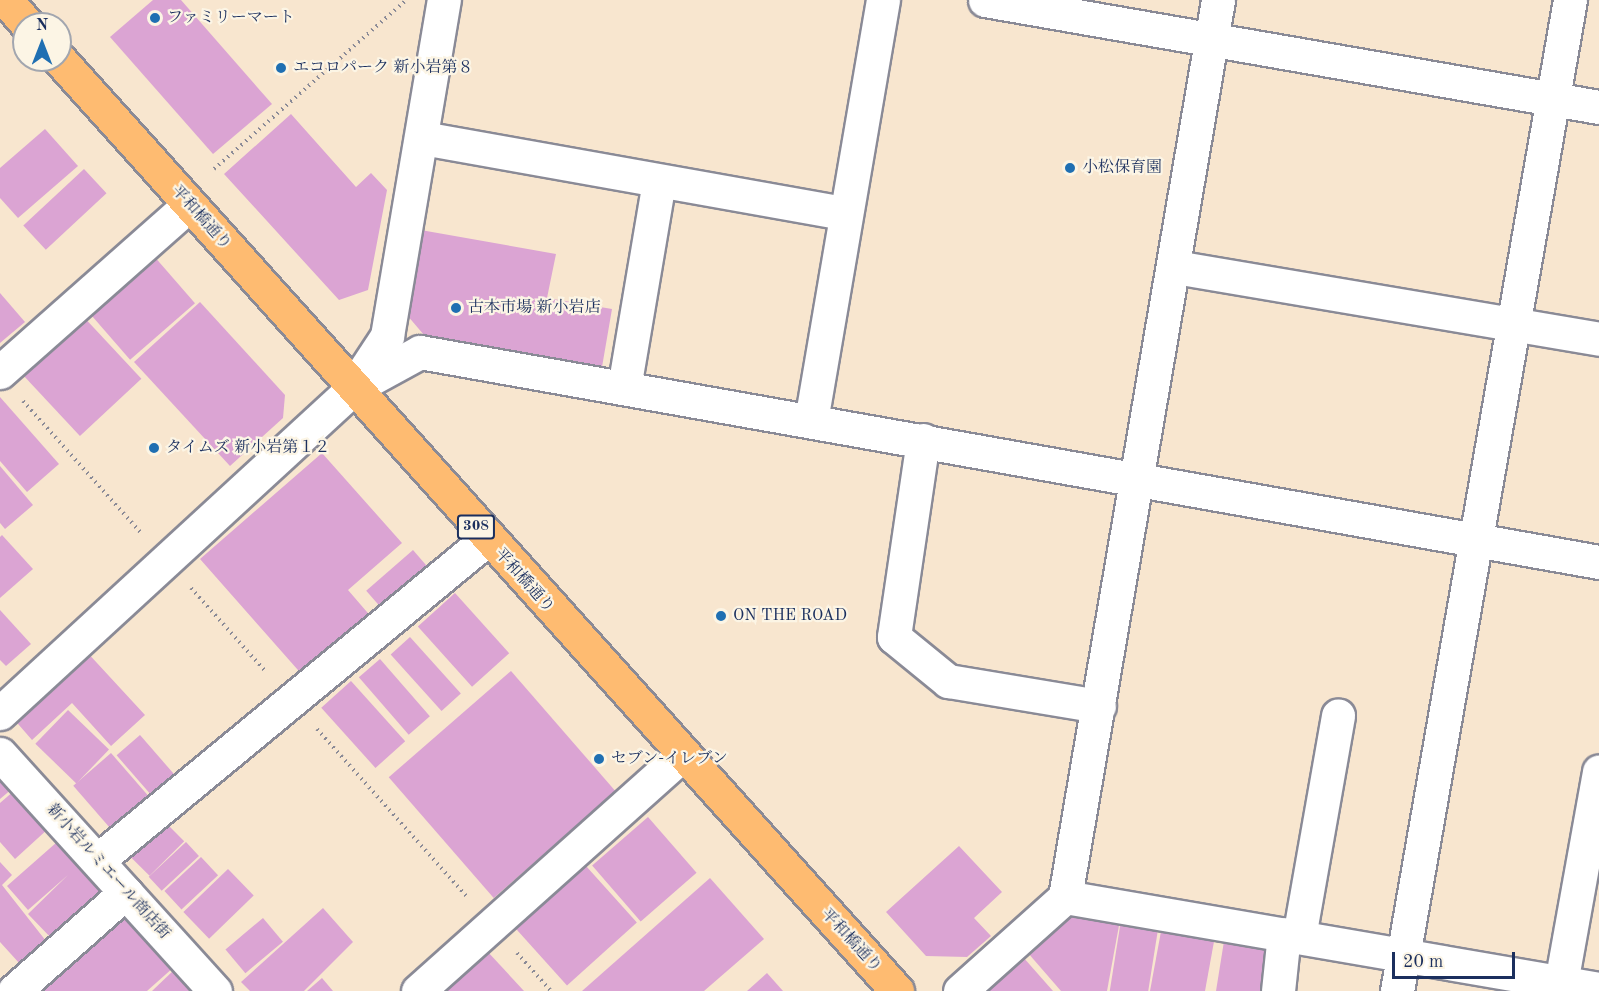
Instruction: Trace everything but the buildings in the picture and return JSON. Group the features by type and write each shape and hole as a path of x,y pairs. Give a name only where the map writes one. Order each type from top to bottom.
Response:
{"main road":[{"name":"平和橋通り","path":"71,72 681,756 897,991"}],"street":[{"path":"0,713 352,388 387,336 444,0"},
{"path":"811,421 883,0"},
{"path":"986,0 1211,41 1599,106"},
{"path":"960,991 1065,897 1175,267 1218,0"},
{"path":"1397,991 1570,0"},
{"path":"422,138 659,182 845,213"},
{"path":"624,388 659,182"},
{"path":"0,372 189,205"},
{"path":"1175,267 1599,339"},
{"path":"352,388 420,352 1139,478 1599,562"},
{"path":"923,440 894,637 948,681 1099,705"},
{"path":"99,860 487,539"},
{"path":"1278,991 1338,715"},
{"name":"新小岩ルミエール商店街","path":"0,754 99,860 215,991"},
{"path":"418,991 681,756"},
{"path":"1561,983 1599,771"},
{"path":"14,991 126,892"},
{"path":"1065,897 1599,989"}],"path":[{"path":"214,168 406,0"}],"place":[{"name":"ファミリーマート","path":"155,18"},
{"name":"エコロパーク 新小岩第８","path":"281,68"},
{"name":"小松保育園","path":"1070,168"},
{"name":"古本市場 新小岩店","path":"456,308"},
{"name":"タイムズ 新小岩第１２","path":"154,448"},
{"name":"ON THE ROAD","path":"721,616"},
{"name":"セブン-イレブン","path":"599,759"}]}
